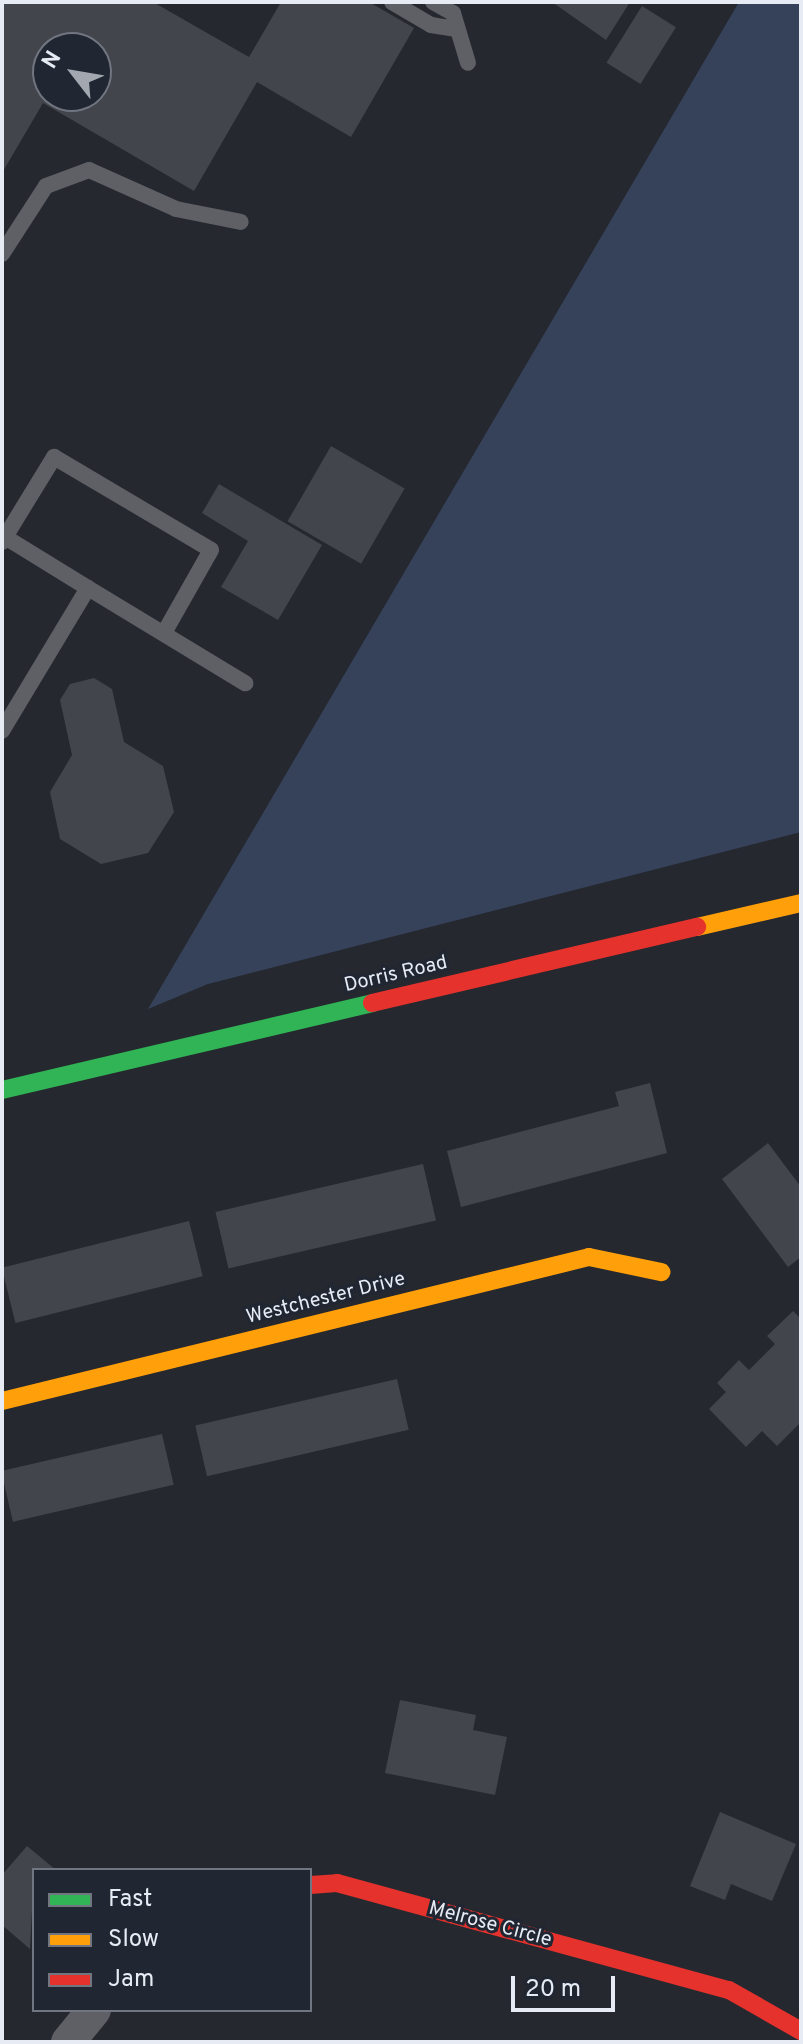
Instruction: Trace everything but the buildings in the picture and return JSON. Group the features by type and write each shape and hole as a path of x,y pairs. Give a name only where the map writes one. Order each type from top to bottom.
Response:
{"street":[{"name":"Dorris Road","path":"2,1090 801,903"},
{"name":"Westchester Drive","path":"2,1401 589,1257 661,1272"},
{"name":"Melrose Circle","path":"312,1885 337,1883 729,1990 801,2031"},
{"path":"68,2042 92,2012"}],"lane":[{"path":"392,2 431,25 457,29"},
{"path":"433,2 453,13 468,63"},
{"path":"2,254 46,186 89,170 176,209 241,222"},
{"path":"164,633 211,550 54,457 4,540 245,683"},
{"path":"2,731 88,588"}],"shaded area":[{"path":"739,2 801,2 801,832 208,984 148,1009"}],"traffic: fast":[{"path":"2,1090 372,1003"}],"traffic: slow":[{"path":"697,927 801,903"},
{"path":"2,1401 589,1257 661,1272"}],"traffic: jam":[{"path":"372,1003 697,927"},
{"path":"312,1885 337,1883 729,1990 801,2031"}]}
